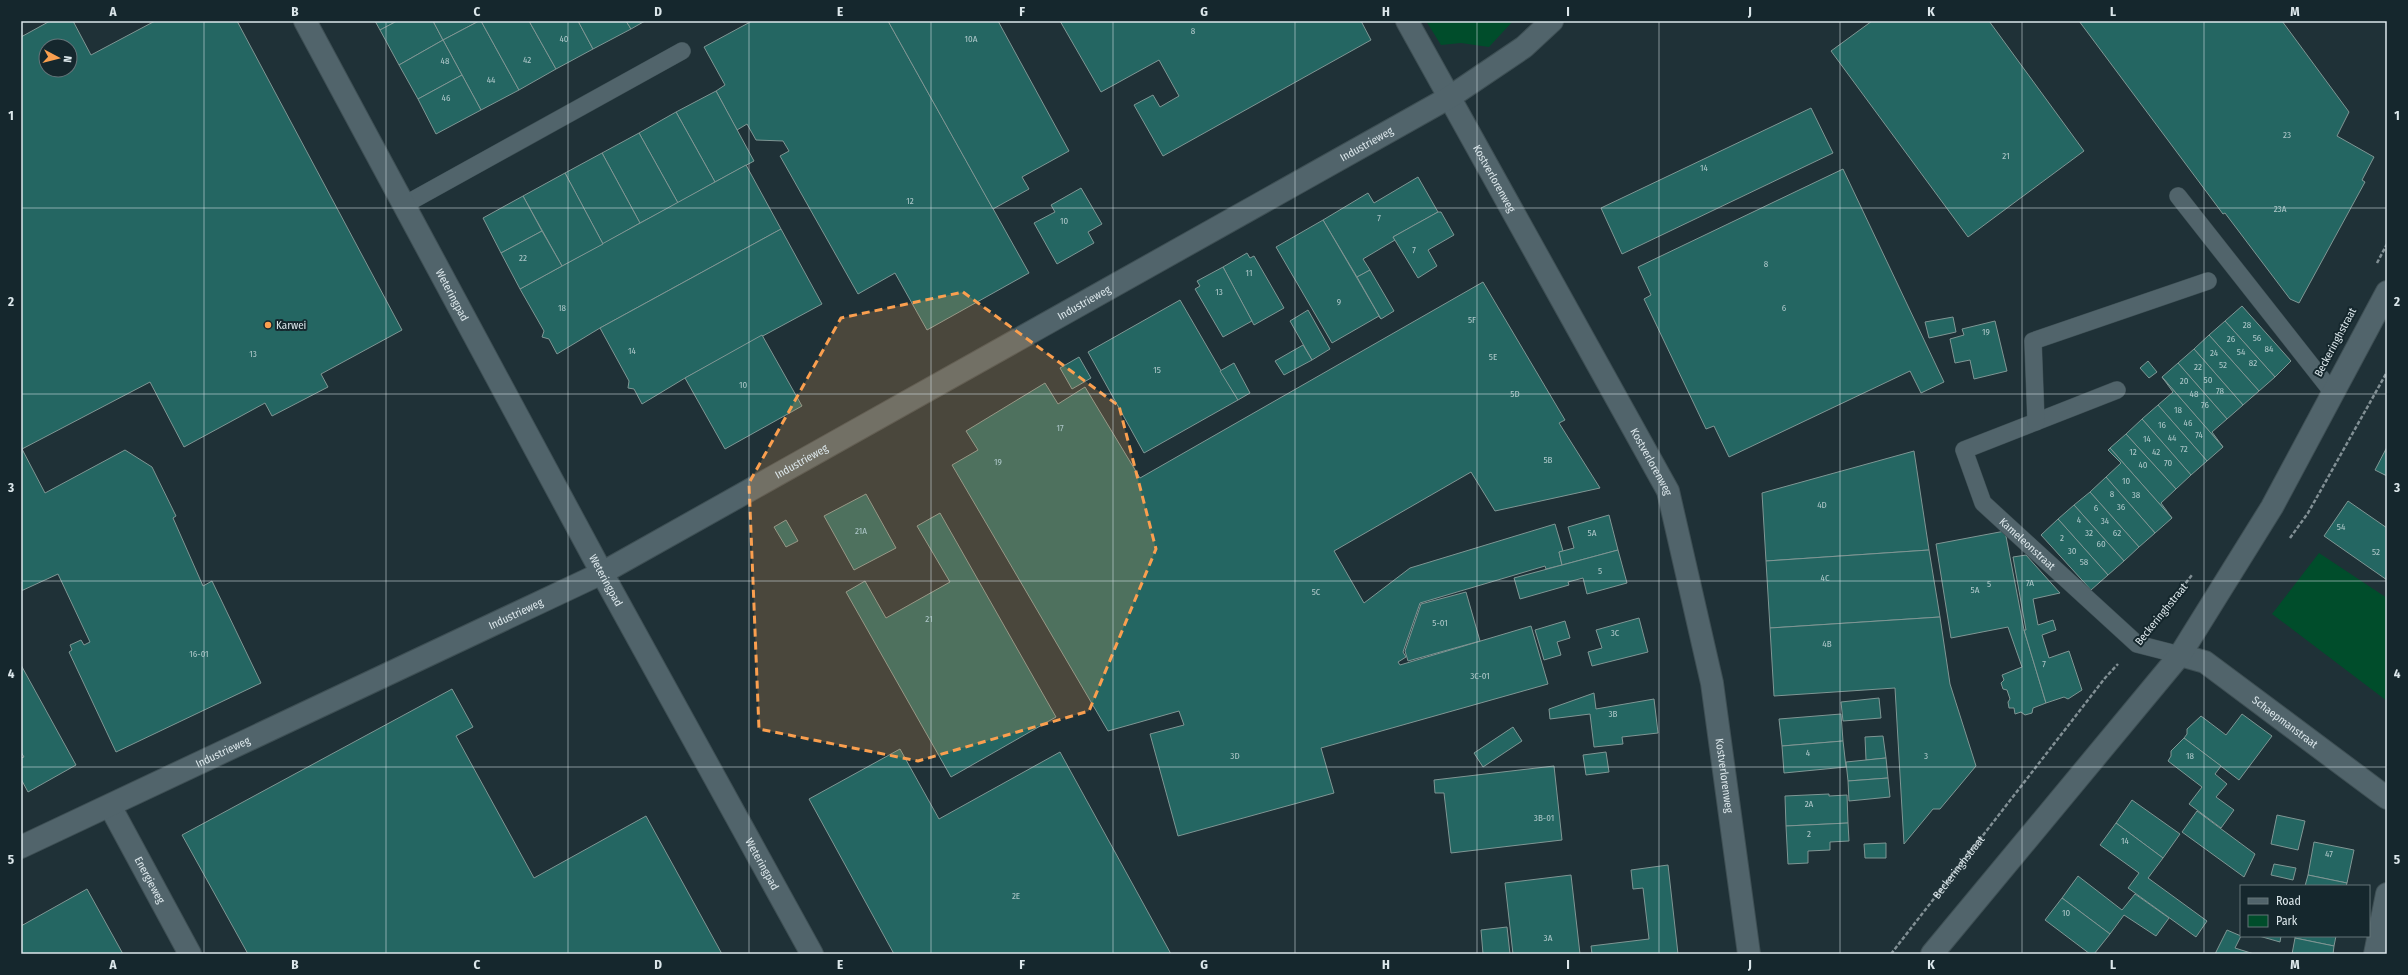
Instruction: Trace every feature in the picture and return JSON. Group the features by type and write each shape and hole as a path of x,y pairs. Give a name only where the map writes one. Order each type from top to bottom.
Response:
{"street":[{"name":"Weteringpad","path":"305,21 602,573 812,954"},
{"name":"Kostverlorenweg","path":"1407,21 1668,490 1712,683 1721,735 1749,954"},
{"name":"Industrieweg","path":"21,847 602,573 1450,97 1524,46 1552,21"},
{"name":"Beckeringhstraat","path":"1932,954 2180,655 2272,507 2387,292"},
{"name":"Schaepmanstraat","path":"2180,655 2205,662 2387,798"},
{"name":"Energieweg","path":"110,806 190,954"},
{"path":"2375,954 2387,894"}],"lane":[{"path":"404,205 682,51"},
{"path":"2178,196 2333,393"},
{"path":"2036,422 2033,341 2208,281"},
{"name":"Kameleonstraat","path":"2117,390 1964,450 1983,503 2137,644 2180,655"}],"path":[{"path":"2376,265 2387,244"},
{"name":"Beckeringhstraat","path":"1891,954 2105,678 2137,644 2194,573"}],"highlighted area":[{"path":"963,292 1119,406 1156,549 1089,711 918,761 759,729 749,483 841,318"}],"green space":[{"path":"1426,21 1513,21 1489,47 1461,43 1441,45"},
{"path":"2319,553 2387,598 2387,701 2272,614"}],"building":[{"path":"50,21 73,21 91,55 155,21 237,21 402,330 321,374 328,387 272,416 265,403 184,447 150,382 22,449 45,493 125,450 152,467 176,516 173,518 203,586 212,581 261,683 116,752 69,652 72,650 70,645 81,640 84,645 90,642 58,574 21,591 21,37"},
{"path":"375,21 397,21 380,30"},
{"path":"397,21 433,21 443,40 399,65 380,30"},
{"path":"433,21 479,21 443,40"},
{"path":"481,21 519,90 481,110 443,40"},
{"path":"481,21 529,21 556,69 519,90"},
{"path":"529,21 578,21 593,49 556,69"},
{"path":"578,21 626,21 631,29 593,49"},
{"path":"626,21 645,21 631,29"},
{"path":"752,21 888,21 1029,273 927,330 895,273 858,294 780,156 789,151 783,141 756,140 747,124 737,130 716,91 725,85 704,47"},
{"path":"888,21 998,21 1069,151 1022,177 1029,189 993,209"},
{"path":"1060,21 1361,21 1371,40 1163,156 1134,105 1153,95 1160,107 1179,96 1159,60 1101,92"},
{"path":"1872,21 1989,21 2084,151 1968,237 1831,51"},
{"path":"2079,21 2282,21 2349,112 2337,136 2374,157 2362,180 2365,182 2299,303 2290,299 2225,213 2223,214"},
{"path":"443,40 462,75 418,99 399,65"},
{"path":"462,75 481,110 436,134 418,99"},
{"path":"716,91 754,161 715,182 676,112"},
{"path":"1811,108 1833,153 1622,254 1601,208"},
{"path":"676,112 715,182 678,203 639,133"},
{"path":"639,133 678,203 640,223 602,153"},
{"path":"602,153 640,223 603,244 565,173"},
{"path":"746,165 781,229 600,328 557,354 549,339 542,337 544,331 520,289"},
{"path":"1843,169 1944,382 1921,393 1910,371 1729,457 1714,426 1706,429 1644,299 1651,295 1638,267"},
{"path":"565,173 603,244 562,266 523,196"},
{"path":"1418,177 1438,212 1393,237 1395,240 1363,259 1370,270 1357,277 1323,220 1368,193 1374,203"},
{"path":"1081,188 1102,224 1088,232 1094,243 1057,264 1034,223 1055,212 1051,205"},
{"path":"523,196 542,231 501,253 483,218"},
{"path":"1438,212 1441,212 1454,235 1428,250 1437,266 1418,278 1393,237"},
{"path":"1323,220 1381,319 1379,316 1332,343 1276,247"},
{"path":"781,229 822,304 685,378 642,404 634,389 628,388 629,381 600,328"},
{"path":"542,231 562,266 520,289 501,253"},
{"path":"1247,253 1250,258 1254,256 1284,308 1254,325 1223,267"},
{"path":"1223,267 1252,321 1223,337 1195,289 1200,286 1197,281"},
{"path":"1370,270 1394,311 1381,319 1357,277"},
{"path":"1483,282 1565,420 1559,423 1600,488 1495,511 1471,472 1334,551 1364,603 1410,568 1555,524 1563,551 1559,552 1562,565 1546,569 1545,566 1420,603 1403,652 1406,657 1398,662 1400,665 1531,626 1548,684 1321,748 1334,793 1178,836 1150,734 1184,725 1179,711 1108,731 952,465 978,450 966,431 1045,383 1058,404 1085,387 1140,478"},
{"path":"1180,300 1238,400 1144,453 1088,352"},
{"path":"2242,306 2291,361 2275,377 2225,321"},
{"path":"1308,310 1330,349 1312,360 1290,321"},
{"path":"1953,317 1956,332 1929,338 1925,322"},
{"path":"1995,321 2007,371 1974,379 1970,360 1955,363 1950,339 1964,335 1962,329"},
{"path":"2225,321 2275,377 2259,391 2209,335"},
{"path":"762,335 802,406 725,449 685,378"},
{"path":"2209,335 2259,391 2243,405 2194,349"},
{"path":"1303,345 1312,360 1284,375 1275,361"},
{"path":"2194,349 2243,405 2227,419 2178,363"},
{"path":"1079,357 1091,378 1072,389 1060,368"},
{"path":"2148,361 2157,372 2149,378 2140,368"},
{"path":"1234,363 1250,393 1238,400 1220,371"},
{"path":"2178,363 2227,419 2212,432 2223,447 2162,377"},
{"path":"2162,377 2223,447 2207,461 2158,405 2173,392"},
{"path":"2158,405 2207,461 2191,475 2142,419"},
{"path":"2142,419 2191,475 2176,489 2126,434"},
{"path":"2126,434 2176,489 2161,503 2172,518 2110,448"},
{"path":"2387,447 2387,476 2375,470"},
{"path":"2110,448 2172,518 2155,533 2106,477 2121,463 2108,450"},
{"path":"1914,451 1929,550 1766,561 1762,493"},
{"path":"2106,477 2155,533 2139,547 2090,492"},
{"path":"2090,492 2139,547 2124,561 2074,505"},
{"path":"866,494 896,548 854,570 824,516"},
{"path":"2348,501 2387,528 2387,580 2324,536"},
{"path":"2074,505 2124,561 2108,575 2058,519"},
{"path":"940,513 1056,717 951,777 846,592 865,581 886,618 950,582 917,526"},
{"path":"1609,515 1618,550 1562,565 1559,552 1574,548 1568,527"},
{"path":"2058,519 2108,575 2091,590 2041,535"},
{"path":"786,520 798,541 786,547 774,527"},
{"path":"2005,531 2024,630 2046,703 2033,708 2032,713 2025,715 2021,712 2015,714 2014,708 2009,708 2008,702 2010,699 2007,690 2003,689 2001,683 2004,680 2002,675 2022,667 2008,627 1951,638 1936,544"},
{"path":"1618,550 1627,583 1587,594 1583,578 1568,582 1569,585 1520,599 1514,578"},
{"path":"1929,550 1940,617 1770,628 1766,561"},
{"path":"2026,555 2060,593 2033,599 2038,625 2053,620 2056,630 2042,635 2049,658 2069,651 2082,690 2068,699 2064,697 2046,703 2024,630 2026,630 2013,557"},
{"path":"1466,592 1480,641 1408,661 1405,651 1421,604"},
{"path":"1940,617 1950,684 1976,766 1940,809 1933,809 1904,844 1895,688 1774,696 1770,628"},
{"path":"1639,618 1648,652 1592,666 1588,652 1602,648 1596,630"},
{"path":"1565,621 1570,638 1557,642 1561,655 1544,660 1535,630"},
{"path":"21,665 76,765 28,792 21,779 21,758 24,757 21,752"},
{"path":"452,689 473,727 456,736 534,878 646,816 722,954 248,954 182,835"},
{"path":"1594,693 1596,709 1654,699 1658,733 1622,737 1623,744 1594,747 1590,714 1550,719 1549,709"},
{"path":"1879,698 1881,718 1843,721 1841,702"},
{"path":"1841,714 1843,741 1782,746 1779,719"},
{"path":"2242,714 2272,736 2239,780 2184,738 2187,734 2187,729 2201,716 2226,735"},
{"path":"1513,727 1522,741 1483,767 1474,753"},
{"path":"1883,736 1886,758 1866,760 1865,737"},
{"path":"2184,738 2221,766 2215,774 2227,784 2216,797 2234,810 2221,828 2189,804 2202,787 2168,761 2171,756 2171,751"},
{"path":"1843,741 1846,767 1784,773 1782,746"},
{"path":"900,749 939,819 1060,752 1171,954 894,954 809,799"},
{"path":"1606,752 1609,772 1586,775 1583,755"},
{"path":"1886,758 1888,778 1848,781 1846,762"},
{"path":"1554,766 1562,840 1451,853 1444,793 1435,793 1434,780"},
{"path":"1888,778 1890,797 1849,801 1848,781"},
{"path":"1829,794 1829,796 1847,795 1848,823 1786,826 1785,796"},
{"path":"2132,800 2180,834 2163,858 2116,823"},
{"path":"2197,811 2255,854 2244,877 2182,832"},
{"path":"2277,815 2305,821 2298,850 2271,844"},
{"path":"1848,823 1849,841 1830,842 1830,850 1808,851 1808,863 1788,864 1786,826"},
{"path":"2116,823 2163,858 2148,878 2207,921 2196,937 2128,888 2139,873 2100,845"},
{"path":"2314,842 2354,850 2347,883 2308,875"},
{"path":"1886,843 1886,858 1865,858 1864,844"},
{"path":"2274,864 2296,868 2293,880 2271,875"},
{"path":"1668,865 1678,954 1592,954 1591,946 1649,939 1643,888 1633,889 1631,870"},
{"path":"1571,875 1580,954 1513,954 1505,883"},
{"path":"2308,875 2347,883 2346,885 2305,885"},
{"path":"2078,876 2122,910 2135,894 2169,918 2156,936 2124,915 2110,934 2062,898"},
{"path":"87,889 123,954 21,954 21,926"},
{"path":"2062,898 2110,934 2094,954 2090,954 2045,920"},
{"path":"1507,927 1510,954 1483,954 1481,930"},
{"path":"2227,930 2240,936 2235,948 2254,954 2215,954"},
{"path":"2262,937 2281,937 2280,942"},
{"path":"2295,937 2336,937 2334,946"},
{"path":"2295,938 2334,946 2333,954 2292,954"}],"place":[{"name":"Karwei","path":"268,325"}]}
